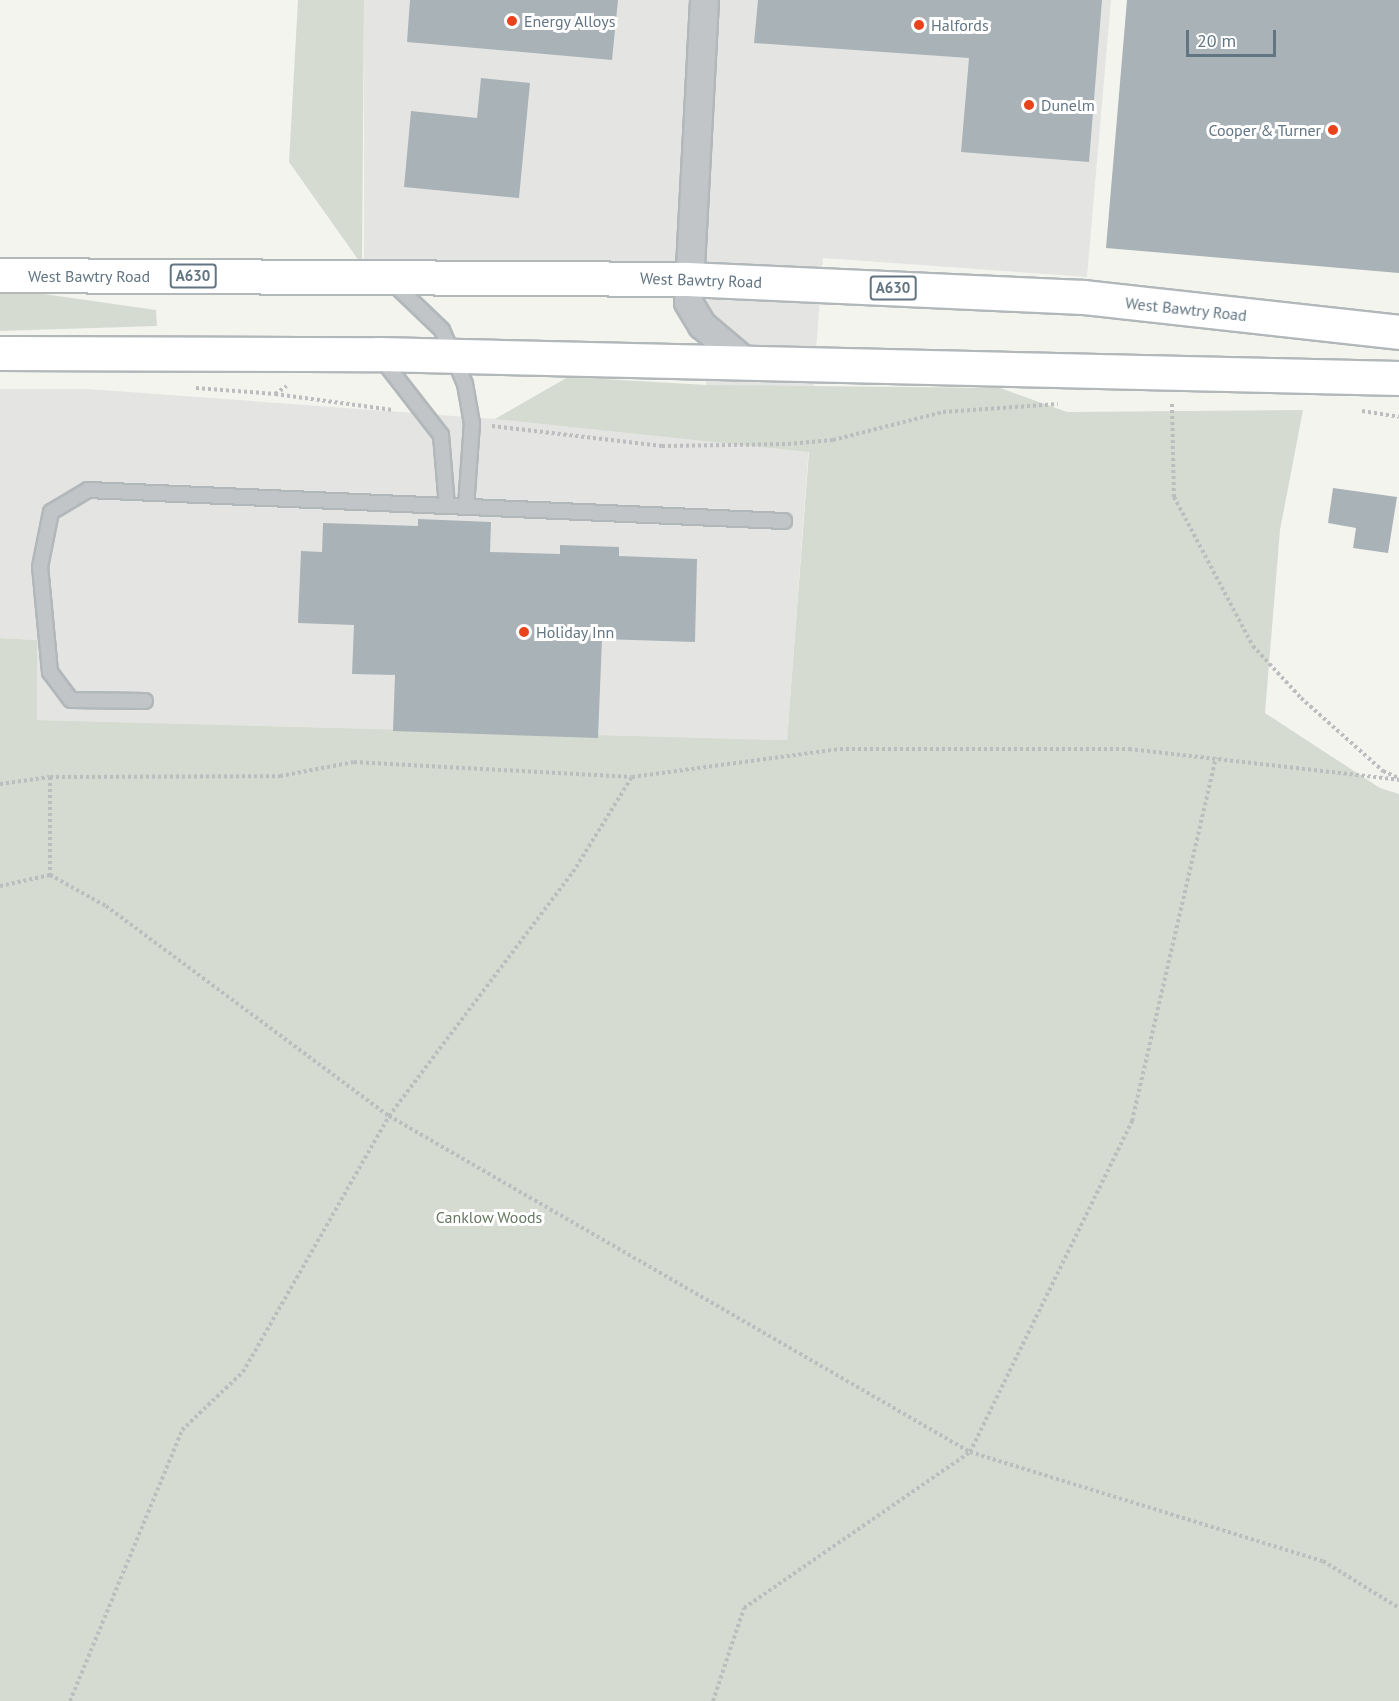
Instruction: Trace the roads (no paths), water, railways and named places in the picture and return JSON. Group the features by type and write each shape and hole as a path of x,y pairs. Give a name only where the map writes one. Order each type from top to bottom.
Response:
{"main road":[{"name":"West Bawtry Road","path":"0,275 687,279 1083,297 1399,332"},
{"path":"0,352 378,354 457,358 1332,374 1399,378"},
{"path":"1332,374 1399,395"}],"street":[{"path":"704,0 687,279 688,302 702,325 747,363"}],"lane":[{"path":"385,277 424,308 457,358 472,423 466,506"},
{"path":"378,354 432,416 441,435 447,506"},
{"path":"144,701 71,699 50,672 40,567 51,512 65,499 88,490 784,521"}],"place":[{"name":"Energy Alloys","path":"512,21"},
{"name":"Halfords","path":"919,25"},
{"name":"Dunelm","path":"1029,105"},
{"name":"Cooper & Turner","path":"1333,130"},
{"name":"Holiday Inn","path":"524,632"}],"park label":[{"name":"Canklow Woods","path":"489,1217"}]}
